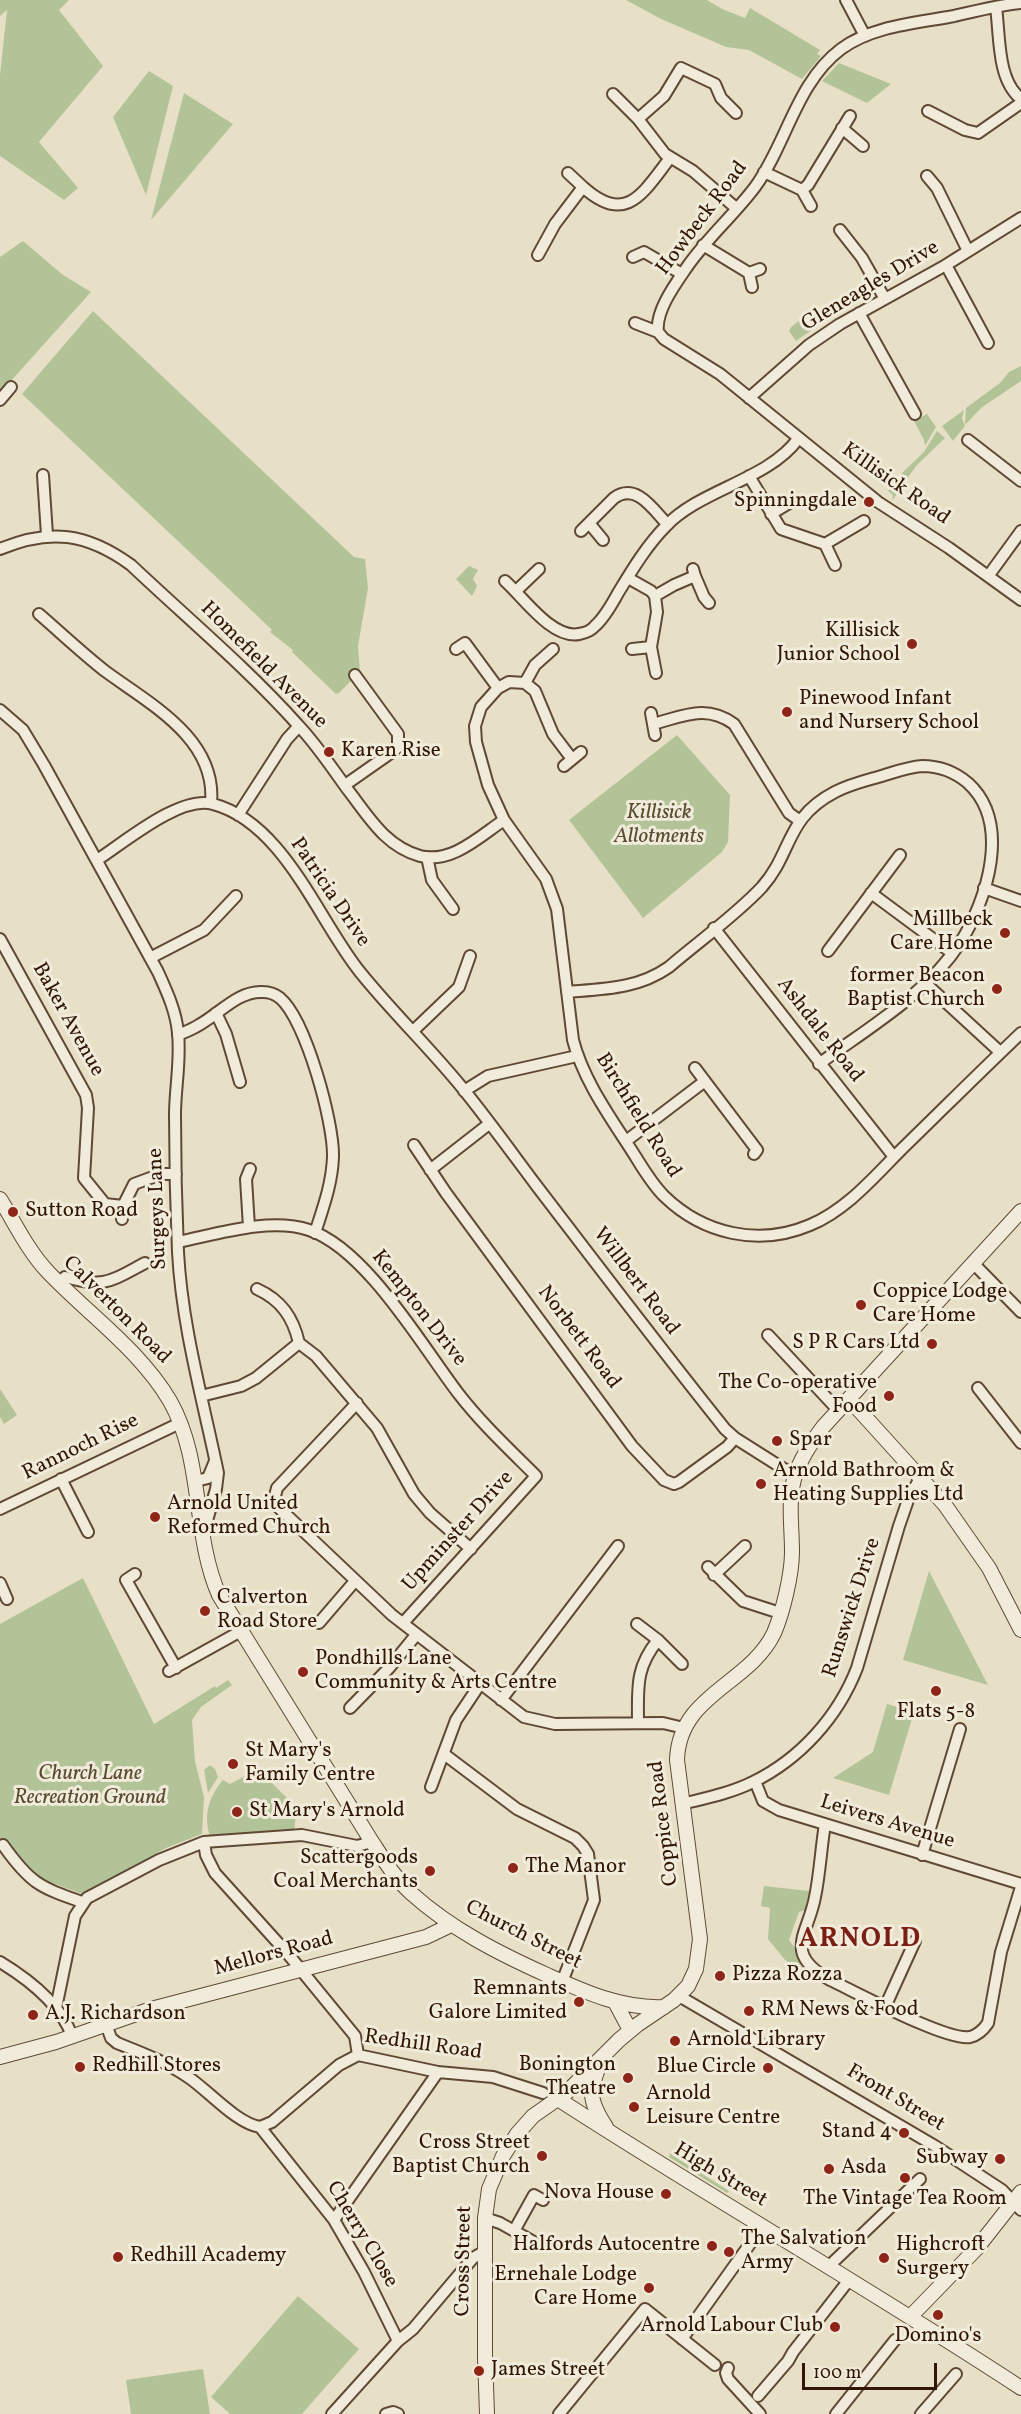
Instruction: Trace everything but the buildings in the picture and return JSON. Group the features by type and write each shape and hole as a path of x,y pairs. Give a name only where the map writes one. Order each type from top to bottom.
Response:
{"street":[{"path":"846,0 865,36"},
{"name":"Howbeck Road","path":"658,332 661,312 682,274 764,172 807,88 837,53 865,36 879,31 1021,3"},
{"path":"928,111 979,136 1021,101 1011,91 1003,70 996,7"},
{"path":"670,62 719,81 721,98 736,113"},
{"path":"638,118 664,96 681,68"},
{"path":"613,93 638,118 652,139 670,158 693,171 736,208"},
{"path":"802,190 808,185 850,116"},
{"path":"842,128 863,146"},
{"path":"568,174 602,202 614,206 627,204 645,189 670,158"},
{"path":"764,172 802,190 811,206"},
{"path":"927,176 937,188 968,251"},
{"path":"537,250 583,187"},
{"name":"Gleneagles Drive","path":"749,398 809,345 1021,218"},
{"path":"840,230 862,258 885,299"},
{"path":"704,245 749,273 752,287"},
{"path":"633,257 645,248 682,274"},
{"path":"946,265 988,343"},
{"path":"749,273 760,269"},
{"path":"859,313 915,414"},
{"name":"Killisick Road","path":"635,323 658,332 664,339 720,374 878,502 989,575 1021,600"},
{"path":"0,400 11,387"},
{"path":"505,581 552,628 576,635 590,631 596,626 667,524 787,452 798,439"},
{"path":"968,440 1021,481"},
{"path":"749,476 777,524 786,532 825,544 864,522"},
{"path":"47,480 47,536"},
{"path":"603,540 585,527 620,494 638,495 667,524"},
{"path":"771,514 794,500"},
{"path":"989,575 1021,531"},
{"name":"Homefield Avenue","path":"0,549 30,538 71,536 102,547 130,566 299,726 382,835 405,850 426,857"},
{"path":"825,544 835,565"},
{"path":"516,591 539,569"},
{"path":"655,596 694,573 709,603"},
{"path":"628,578 651,591 655,596 657,612 651,647 656,673"},
{"path":"39,615 60,639 150,701 174,722 201,758 210,782 211,803 193,803 174,810 97,860"},
{"path":"460,643 498,688 509,682 525,683 536,690 553,734 572,759"},
{"path":"632,649 651,647"},
{"path":"525,683 535,665 553,649"},
{"path":"345,785 398,747 398,734 355,675"},
{"path":"366,692 376,684"},
{"name":"Birchfield Road","path":"498,688 481,707 475,726 482,765 504,820 546,879 552,892 557,909 577,1056 591,1085 626,1141 662,1194 682,1212 719,1230 760,1237 782,1234 811,1225 846,1202 1021,1033"},
{"name":"Surgeys Lane","path":"0,710 23,730 97,860 150,958 171,1003 178,1035 175,1100 176,1174 178,1242 184,1305 218,1473 204,1534"},
{"path":"653,724 701,711 717,713 727,718 734,724 789,813 800,821"},
{"path":"238,815 287,739 299,726"},
{"path":"567,992 625,987 642,982 669,967 768,879 800,821 821,800 859,783 912,767 923,766 955,774 972,787 990,818 991,846 984,888 968,927 952,953 925,983 819,1064"},
{"name":"Patricia Drive","path":"211,803 238,815 263,834 280,853 294,869 342,948 384,1001 464,1091"},
{"path":"453,909 432,880 426,857 442,856 461,850 504,820"},
{"path":"828,951 900,855"},
{"path":"984,888 1021,901"},
{"path":"871,893 952,953"},
{"path":"150,958 204,930 236,896"},
{"name":"Ashdale Road","path":"714,928 894,1157"},
{"name":"Baker Avenue","path":"0,939 86,1095 88,1108 84,1178 105,1204 123,1206"},
{"path":"413,1031 459,987 469,956"},
{"path":"925,983 1000,1052"},
{"path":"178,1035 198,1026 245,994 255,992 275,994 287,1007 308,1050 322,1091 332,1142 332,1170 315,1233"},
{"path":"216,1013 226,1034 240,1082"},
{"path":"464,1091 488,1076 577,1056"},
{"path":"695,1068 757,1150 754,1154"},
{"path":"626,1141 705,1081"},
{"name":"Willbert Road","path":"464,1091 683,1377 735,1438 795,1476"},
{"path":"430,1170 489,1124"},
{"name":"Norbett Road","path":"414,1145 632,1446 664,1480 674,1484 679,1482 727,1447 735,1438"},
{"path":"249,1227 246,1179 250,1169"},
{"path":"122,1219 123,1206 135,1184 161,1174 176,1174"},
{"name":"Calverton Road","path":"0,1199 41,1264 149,1370 171,1402 189,1449 209,1568 216,1588 372,1842"},
{"name":"Coppice Road","path":"633,2028 679,1996 688,1986 696,1969 700,1939 677,1760 679,1738 700,1705 755,1659 774,1633 792,1565 790,1499 795,1476 809,1445 838,1410 1021,1211"},
{"name":"Kempton Drive","path":"178,1242 249,1227 294,1227 315,1233 345,1251 364,1269 438,1363 457,1392 486,1427 502,1442"},
{"path":"59,1283 65,1277 91,1284 107,1281 145,1263"},
{"path":"973,1263 1021,1312"},
{"path":"257,1289 276,1300 290,1316 299,1343 316,1356 377,1428 414,1494 430,1513 471,1549"},
{"path":"768,1335 838,1410"},
{"path":"201,1396 241,1386 256,1378 299,1343"},
{"path":"978,1388 1021,1443"},
{"path":"849,1399 945,1505 974,1544 1021,1630"},
{"path":"357,1403 277,1488 274,1500 277,1506 355,1581 416,1635 524,1717 555,1724 638,1722 663,1723 684,1728"},
{"name":"Rannoch Rise","path":"0,1509 180,1423"},
{"name":"Upminster Drive","path":"403,1623 536,1476 502,1442"},
{"path":"197,1488 208,1478 215,1461"},
{"name":"Runswick Drive","path":"682,1804 727,1792 776,1769 814,1736 828,1720 848,1690 857,1668 899,1526 908,1500 920,1478"},
{"path":"61,1479 88,1532"},
{"path":"197,1488 216,1489"},
{"path":"71,1525 82,1520"},
{"path":"501,1700 618,1546"},
{"path":"739,1547 711,1571 742,1601 780,1613"},
{"path":"135,1574 126,1580 173,1670 241,1631"},
{"path":"319,1623 355,1581"},
{"path":"0,1585 7,1599"},
{"path":"637,1624 658,1640 682,1664"},
{"path":"350,1708 389,1668 416,1635"},
{"path":"638,1722 638,1679 648,1652 658,1640"},
{"path":"432,1787 456,1720 480,1684"},
{"path":"922,1855 960,1730"},
{"path":"444,1754 517,1809 575,1838 588,1854 594,1900 562,1982"},
{"name":"Leivers Avenue","path":"754,1781 763,1800 772,1807 1021,1885"},
{"path":"825,1824 816,1896 803,1934 803,1951 807,1961 817,1972 885,2007 915,2021 959,2036 970,2037 982,2031 990,2017 1002,1952 1021,1885"},
{"path":"56,2008 75,1916 82,1902 159,1860 204,1842 302,1835 357,1846 372,1842"},
{"path":"204,1842 206,1855 215,1873 300,1969 355,2036 358,2055"},
{"name":"Church Street","path":"372,1842 396,1877 411,1892 452,1925 492,1950 562,1982 615,2002 643,2007 664,2007"},
{"path":"3,1845 32,1880 42,1888 82,1902"},
{"name":"Mellors Road","path":"106,2024 151,2009 426,1937 452,1925"},
{"path":"885,2007 915,1941"},
{"path":"0,1962 18,1974 56,2008 69,2025 72,2036"},
{"name":"Front Street","path":"679,1996 936,2146 1019,2202"},
{"name":"Church Street","path":"615,2002 632,2015 633,2028"},
{"path":"0,2057 106,2024 111,2038 117,2043 163,2062 188,2076 246,2123 260,2127"},
{"name":"Cross Street","path":"487,2414 485,2218 489,2188 510,2144 533,2116 558,2099 633,2028"},
{"name":"High Street","path":"605,2053 594,2078 591,2092 595,2110 610,2134"},
{"name":"Redhill Road","path":"260,2127 272,2122 339,2065 358,2055 438,2072 483,2075 506,2080 528,2094 543,2093"},
{"path":"334,2220 358,2189 438,2072"},
{"name":"High Street","path":"558,2099 610,2134 910,2316 1021,2388"},
{"name":"Cherry Close","path":"260,2127 334,2220 364,2272 398,2341"},
{"path":"828,2267 920,2179"},
{"path":"514,2231 534,2195 543,2200"},
{"path":"910,2316 1019,2202"},
{"path":"485,2218 534,2242"},
{"path":"682,2339 762,2227"},
{"path":"332,2414 398,2341 413,2329 473,2258 485,2251"},
{"path":"759,2391 849,2280"},
{"path":"559,2414 645,2309 682,2339 711,2358"},
{"path":"836,2414 895,2340"},
{"path":"873,2347 883,2355"},
{"path":"728,2368 726,2373 728,2379 760,2414"},
{"path":"921,2414 936,2389 956,2374"},
{"path":"386,2414 393,2412 398,2414"}],"green space":[{"path":"0,0 69,0 59,10 103,66 39,142 78,188 64,200 0,156 0,75 7,10 0,16"},
{"path":"626,0 707,0 745,18 750,8 820,50 817,54 821,56 802,79 749,50 726,47 661,19"},
{"path":"839,63 891,84 867,103 822,81"},
{"path":"149,71 173,86 146,195 113,117"},
{"path":"184,93 233,124 151,220"},
{"path":"23,241 63,275 91,292 0,393 0,257"},
{"path":"93,311 354,557 365,559 368,588 358,646 360,672 339,693 336,694 292,652 293,650 270,632 272,630 22,394"},
{"path":"800,320 808,321 816,327 796,341 789,331"},
{"path":"1021,366 1021,381 981,408 966,424 966,408 1000,383 1009,372"},
{"path":"964,410 962,418 965,426 953,441 942,426"},
{"path":"927,414 936,427 925,446 914,421"},
{"path":"937,431 945,438 916,466 892,501 893,495 888,491 903,472 924,452"},
{"path":"469,566 478,570 473,579 477,586 472,596 456,579"},
{"name":"Killisick Allotments","path":"677,735 730,795 728,842 722,852 643,918 569,820"},
{"path":"0,1389 17,1415 4,1424 0,1417"},
{"path":"929,1571 988,1685 903,1660"},
{"name":"Church Lane Recreation Ground","path":"83,1578 154,1724 215,1686 216,1688 228,1680 232,1685 201,1707 192,1720 195,1761 204,1797 202,1834 166,1848 82,1894 42,1879 0,1840 0,1624"},
{"path":"887,1704 914,1712 889,1795 833,1778 873,1752"},
{"path":"210,1765 215,1769 218,1777 208,1793 204,1770"},
{"path":"254,1771 256,1774 265,1776 289,1800 296,1814 294,1832 210,1836 207,1814 218,1786 223,1780 230,1784"},
{"path":"764,1886 809,1891 805,1910 799,1912 789,1940 795,1948 803,1973 785,1960 768,1939 770,1908 761,1906"},
{"path":"670,2153 729,2191 727,2193 669,2157"},
{"path":"298,2296 359,2349 302,2414 230,2414 211,2397"},
{"path":"203,2369 210,2414 131,2414 126,2380"}],"place":[{"name":"Spinningdale","path":"869,502"},
{"name":"Killisick Junior School","path":"912,644"},
{"name":"Pinewood Infant and Nursery School","path":"787,712"},
{"name":"Karen Rise","path":"329,752"},
{"name":"Millbeck Care Home","path":"1005,933"},
{"name":"former Beacon Baptist Church","path":"997,989"},
{"name":"Sutton Road","path":"13,1212"},
{"name":"Coppice Lodge Care Home","path":"861,1305"},
{"name":"S P R Cars Ltd","path":"932,1344"},
{"name":"The Co-operative Food","path":"889,1396"},
{"name":"Spar","path":"777,1441"},
{"name":"Arnold Bathroom & Heating Supplies Ltd","path":"761,1484"},
{"name":"Arnold United Reformed Church","path":"155,1517"},
{"name":"Calverton Road Store","path":"205,1611"},
{"name":"Pondhills Lane Community & Arts Centre","path":"303,1672"},
{"name":"Flats 5-8","path":"936,1691"},
{"name":"St Mary's Family Centre","path":"233,1764"},
{"name":"St Mary's Arnold","path":"237,1812"},
{"name":"The Manor","path":"513,1868"},
{"name":"Scattergoods Coal Merchants","path":"430,1871"},
{"name":"Pizza Rozza","path":"720,1976"},
{"name":"Remnants Galore Limited","path":"579,2002"},
{"name":"RM News & Food","path":"749,2011"},
{"name":"A.J. Richardson","path":"33,2015"},
{"name":"Arnold Library","path":"675,2041"},
{"name":"Redhill Stores","path":"80,2067"},
{"name":"Blue Circle","path":"768,2068"},
{"name":"Bonington Theatre","path":"628,2078"},
{"name":"Arnold Leisure Centre","path":"634,2107"},
{"name":"Stand 4","path":"904,2133"},
{"name":"Cross Street Baptist Church","path":"542,2156"},
{"name":"Subway","path":"1000,2159"},
{"name":"Asda","path":"829,2169"},
{"name":"The Vintage Tea Room","path":"905,2178"},
{"name":"Nova House","path":"666,2194"},
{"name":"Halfords Autocentre","path":"712,2246"},
{"name":"The Salvation Army","path":"729,2252"},
{"name":"Redhill Academy","path":"118,2257"},
{"name":"Highcroft Surgery","path":"884,2258"},
{"name":"Ernehale Lodge Care Home","path":"649,2288"},
{"name":"Domino's","path":"938,2315"},
{"name":"Arnold Labour Club","path":"835,2327"},
{"name":"James Street","path":"479,2371"}],"district":[{"name":"ARNOLD","path":"860,1941"}]}
